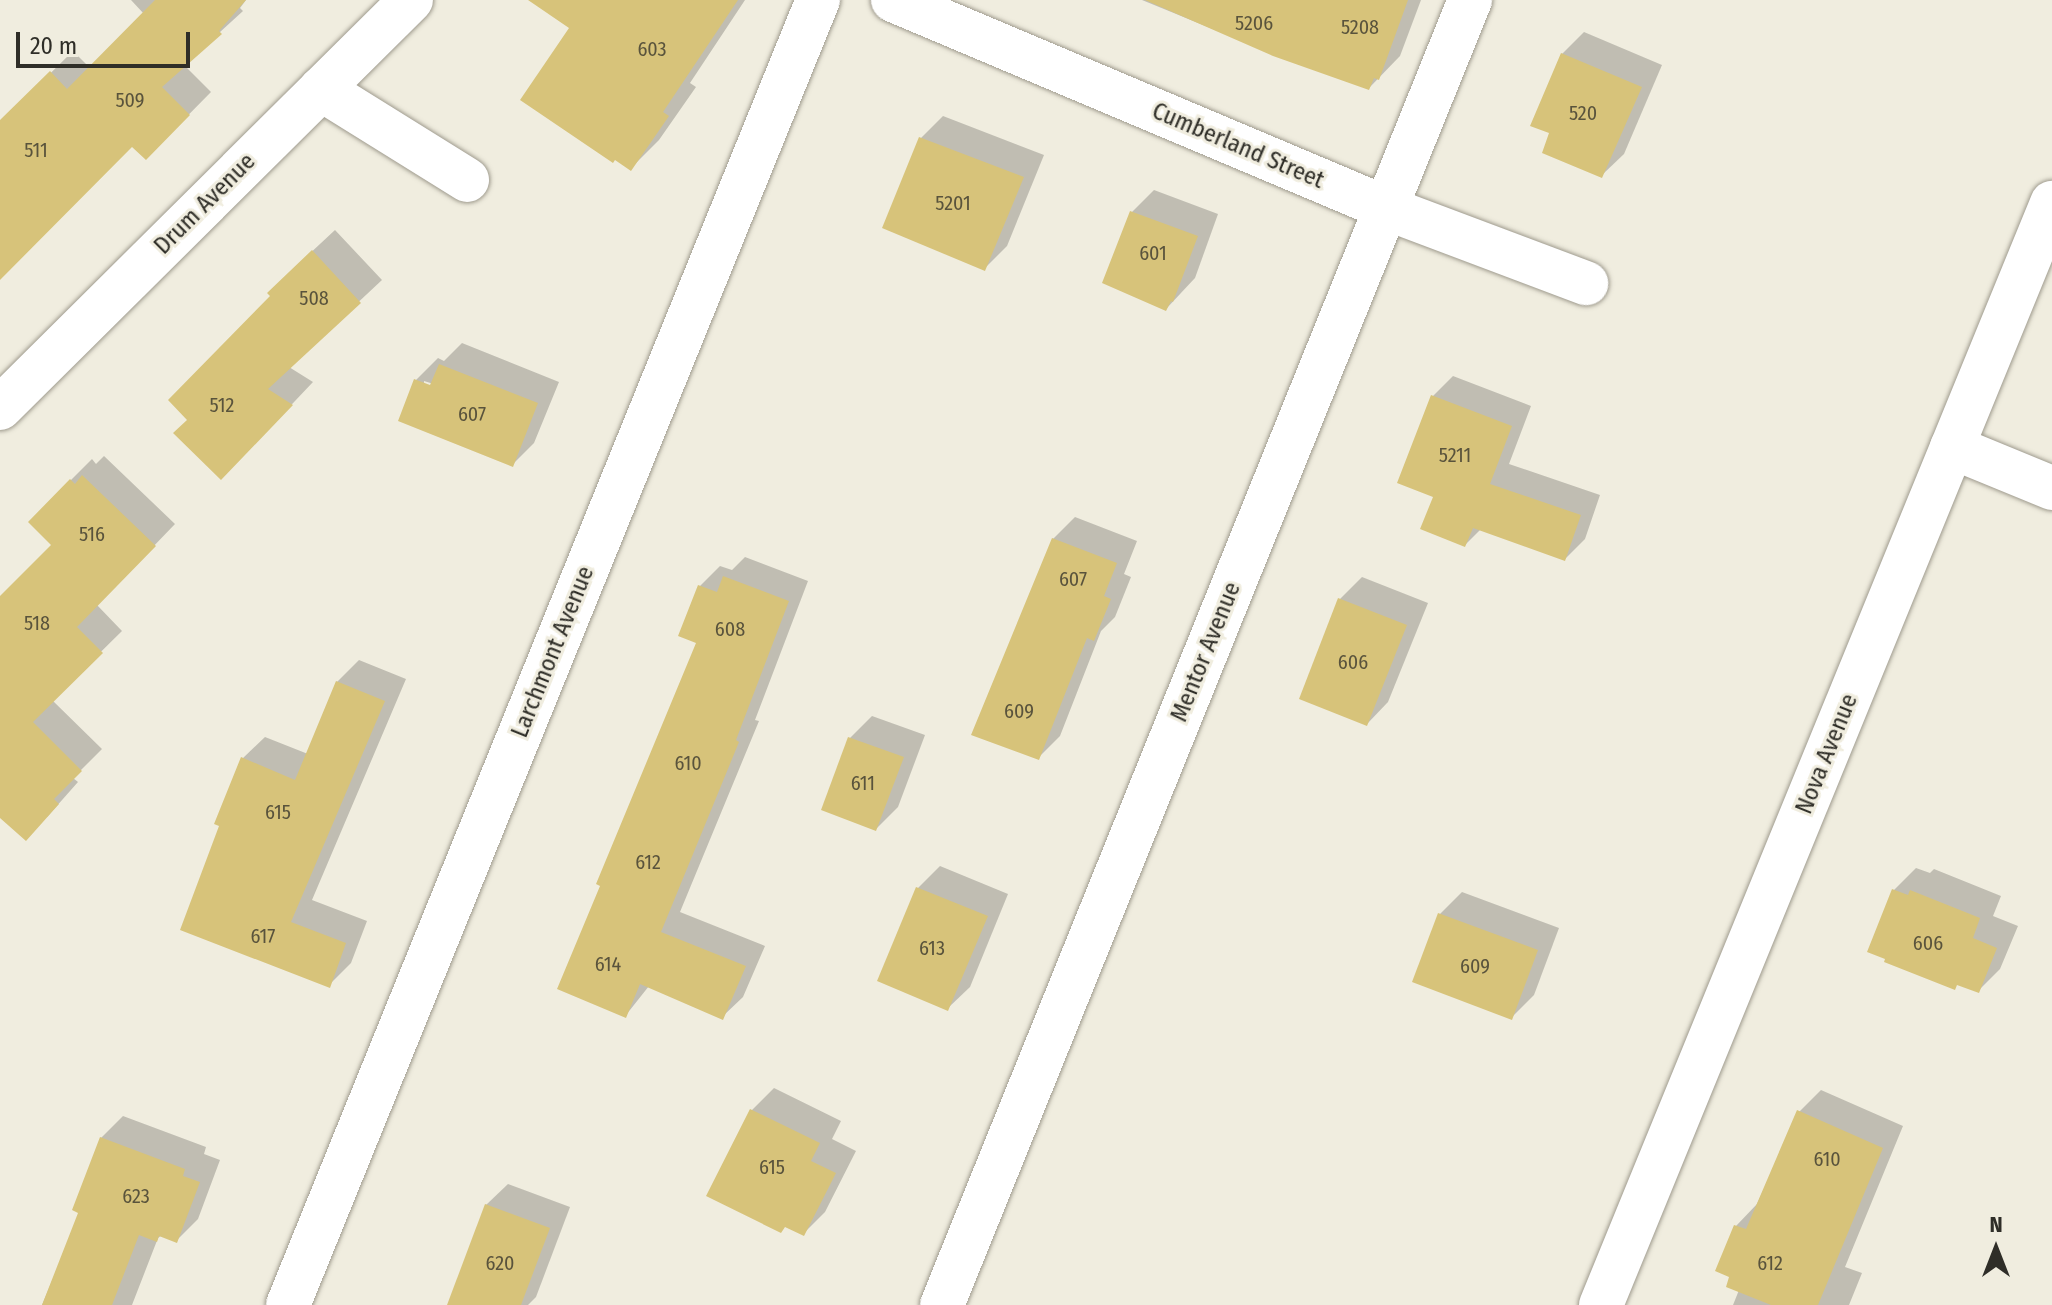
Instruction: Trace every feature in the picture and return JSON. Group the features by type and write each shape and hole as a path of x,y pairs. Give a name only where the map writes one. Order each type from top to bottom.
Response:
{"street":[{"name":"Drum Avenue","path":"0,408 411,0"},
{"name":"Larchmont Avenue","path":"288,1305 818,0"},
{"name":"Cumberland Street","path":"893,0 1386,208 1586,283"},
{"name":"Mentor Avenue","path":"942,1305 1470,0"},
{"path":"321,89 467,180"},
{"name":"Nova Avenue","path":"1601,1305 2052,203"},
{"path":"1952,447 2052,488"}],"building":[{"path":"155,0 246,0 219,31 222,34 162,87 190,115 146,160 132,147 0,280 0,120 50,71 67,89"},
{"path":"528,0 738,0 663,112 669,116 631,171 615,160 613,163 520,100 569,28"},
{"path":"1145,0 1408,0 1379,80 1374,78 1369,90 1273,56"},
{"path":"1561,53 1642,87 1602,178 1542,153 1549,133 1530,126"},
{"path":"919,137 1024,177 985,271 882,228"},
{"path":"1130,211 1198,236 1173,302 1166,311 1102,283"},
{"path":"312,250 361,303 268,389 293,405 221,480 173,433 187,420 168,400 270,296 267,293"},
{"path":"439,364 538,403 513,467 398,421 414,379 430,385"},
{"path":"1431,395 1512,426 1490,484 1581,515 1565,561 1473,528 1465,547 1420,529 1433,497 1397,483"},
{"path":"82,475 156,546 77,627 103,653 33,722 82,771 54,799 59,804 26,841 0,818 0,596 51,545 28,522 70,479 75,484"},
{"path":"1052,538 1117,563 1104,596 1111,599 1094,641 1087,638 1039,760 971,735"},
{"path":"723,576 789,601 736,740 739,742 661,932 746,966 723,1020 640,984 626,1018 557,989 600,886 596,884 696,643 678,636 698,585 717,592"},
{"path":"1338,598 1407,625 1367,726 1299,699"},
{"path":"336,681 385,701 291,922 346,943 330,988 180,930 219,826 214,824 241,757 295,780"},
{"path":"848,737 904,757 876,831 821,810"},
{"path":"916,887 988,916 948,1011 877,981"},
{"path":"1892,889 1908,895 1910,890 1980,918 1973,938 1997,948 1979,993 1957,985 1955,990 1884,962 1885,959 1867,952"},
{"path":"1438,913 1538,950 1512,1020 1412,982"},
{"path":"750,1109 820,1143 811,1161 836,1173 804,1236 785,1227 781,1233 706,1196"},
{"path":"1797,1110 1883,1148 1818,1305 1771,1305 1726,1287 1729,1277 1715,1271 1734,1225 1746,1229"},
{"path":"100,1137 185,1169 183,1176 200,1182 177,1243 159,1236 157,1242 139,1235 112,1305 42,1305 78,1213 72,1210"},
{"path":"485,1204 550,1228 521,1305 447,1305"}]}
